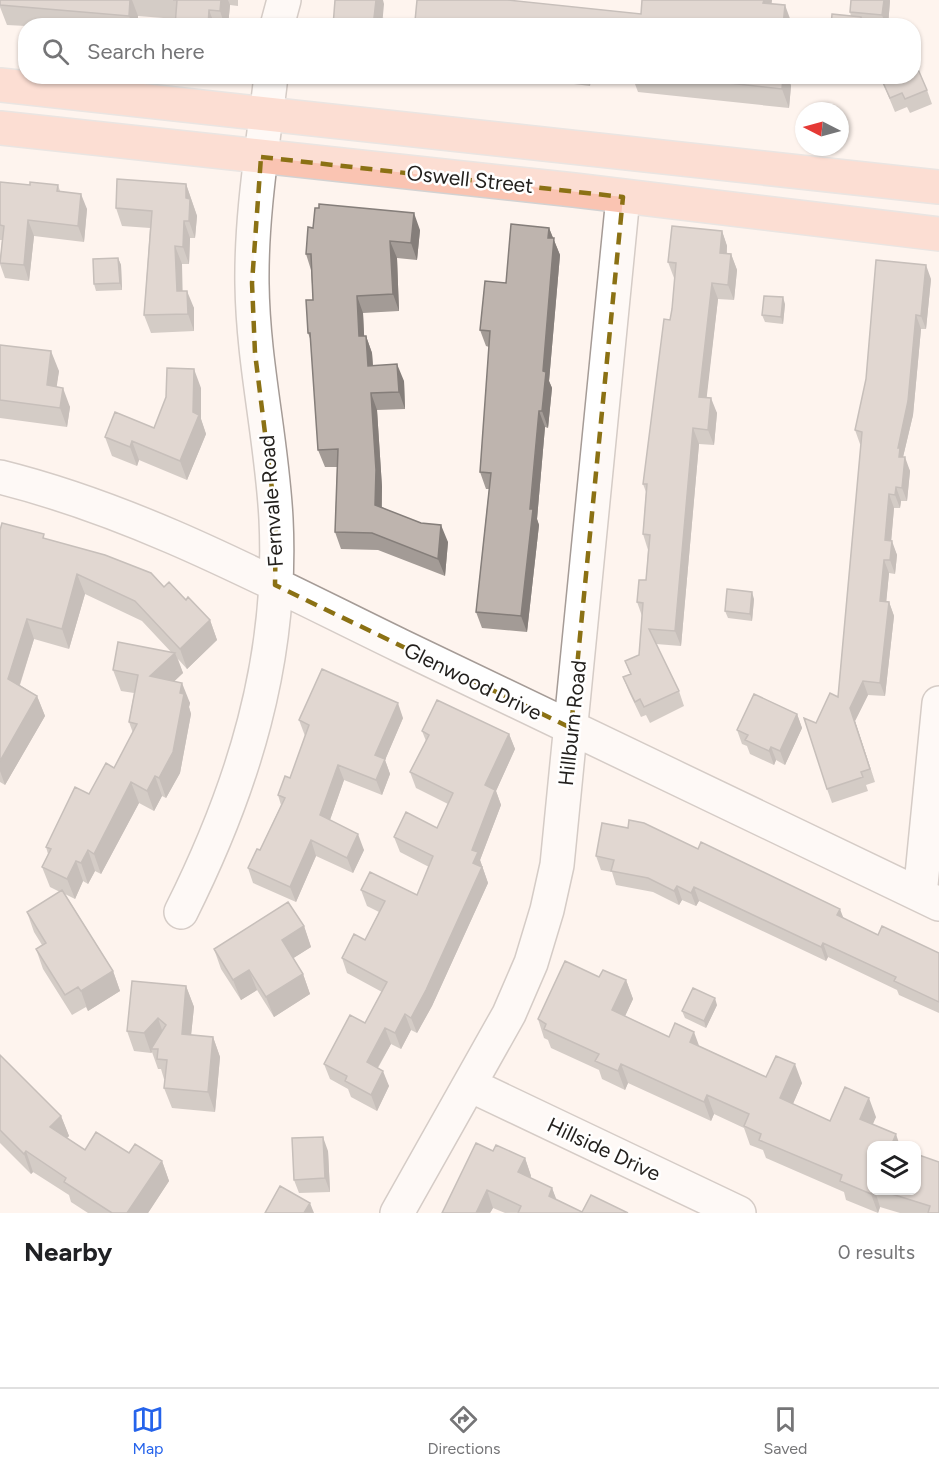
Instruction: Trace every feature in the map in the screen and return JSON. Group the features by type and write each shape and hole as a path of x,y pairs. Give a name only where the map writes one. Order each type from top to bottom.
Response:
{"main road":[{"name":"Oswell Street","path":"0,85 939,187"},
{"name":"Oswell Street","path":"0,128 939,234"}],"street":[{"path":"279,18 284,0"},
{"name":"Fernvale Road","path":"181,912 210,855 234,795 253,734 266,671 275,585 276,521 273,479 255,352 252,283 261,157 270,84"},
{"name":"Hillburn Road","path":"398,1213 509,1014 531,963 547,910 557,865 623,197"},
{"name":"Glenwood Drive","path":"0,477 76,498 134,520 275,585 929,900"},
{"path":"929,900 939,703"},
{"name":"Hillside Drive","path":"470,1085 739,1213"}],"highlighted area":[{"path":"261,157 623,197 571,728 275,585 276,521 255,353 252,283"}],"building":[{"path":"0,0 130,0 129,16 0,5"},
{"path":"177,0 221,0 220,11 209,10 208,18 176,18"},
{"path":"335,0 376,0 374,18 334,18"},
{"path":"417,0 507,0 641,14 642,0 764,0 763,3 785,5 784,18 415,18"},
{"path":"851,0 884,0 882,15 850,12"},
{"path":"832,14 861,17 861,18 832,18"},
{"path":"921,76 927,90 905,99 902,93 890,98 884,84 921,84"},
{"path":"738,84 782,84 782,89"},
{"path":"117,179 186,184 186,198 190,199 189,221 184,221 183,247 175,246 177,291 187,291 188,314 144,315 152,211 116,208"},
{"path":"0,182 58,185 57,191 81,194 78,226 28,220 24,265 0,263 4,226 0,225"},
{"path":"319,204 414,213 411,243 390,241 393,294 357,296 359,336 366,336 368,366 397,364 399,392 371,393 376,470 375,505 421,523 441,525 438,559 372,533 335,532 338,449 318,450 306,300 313,300 311,254 306,254 308,227 313,228 315,208 319,208"},
{"path":"511,224 549,228 548,238 554,238 543,371 546,372 542,411 539,411 530,509 533,509 521,616 476,612 491,473 480,472 490,331 480,330 485,281 506,283"},
{"path":"672,226 722,231 720,253 731,254 728,285 712,283 699,397 711,398 708,430 693,428 675,631 649,629 679,691 644,707 640,699 635,702 623,677 631,674 625,661 639,655 643,603 637,602 639,580 646,580 650,535 643,534 647,484 643,484 664,319 670,320 672,309 676,263 668,262"},
{"path":"118,258 120,283 94,284 93,259"},
{"path":"876,260 926,265 921,316 916,315 908,401 898,448 900,448 899,457 905,457 902,488 896,487 895,495 889,494 885,540 892,541 890,560 884,560 880,601 889,602 880,683 863,681 850,708 870,769 861,772 863,777 827,789 804,718 816,723 830,693 838,697 862,432 855,430 866,379"},
{"path":"764,296 783,297 781,317 762,315"},
{"path":"0,345 51,351 47,385 63,388 60,408 0,400"},
{"path":"167,368 194,369 193,412 199,415 180,461 132,441 130,447 105,437 115,412 154,428 166,397"},
{"path":"2,523 44,534 43,538 105,555 151,573 164,587 169,582 186,600 188,597 210,620 180,649 135,601 77,574 62,629 27,619 8,679 37,696 0,761 0,530"},
{"path":"727,589 752,592 750,614 725,611"},
{"path":"118,642 175,653 150,676 182,683 180,693 184,694 173,752 159,778 155,776 147,791 131,782 94,854 88,850 81,863 76,861 67,879 42,867 51,849 46,847 75,787 89,794 106,763 114,768 137,724 129,722 138,675 113,670"},
{"path":"322,669 398,703 375,755 385,759 376,780 338,765 320,815 358,834 347,858 311,840 290,887 248,868 257,849 260,850 285,798 278,795 285,776 290,778 309,725 299,720"},
{"path":"754,694 797,714 780,751 771,747 769,751 745,740 748,735 737,730"},
{"path":"437,700 509,734 485,785 495,790 472,850 478,852 473,863 482,867 411,1018 405,1014 395,1033 385,1028 367,1062 383,1071 371,1095 345,1081 347,1076 324,1064 350,1015 365,1023 387,982 342,958 354,934 365,940 385,901 361,890 370,872 417,895 433,856 394,837 406,812 437,828 453,793 410,772 429,735 422,731"},
{"path":"629,820 644,823 698,849 701,842 840,909 837,915 878,935 882,926 939,953 939,1002 894,981 896,977 823,943 821,947 694,887 691,893 677,886 674,891 648,878 611,871 614,860 596,856 602,823 628,828"},
{"path":"62,890 113,971 81,991 78,987 65,995 36,949 46,943 27,912"},
{"path":"288,902 304,926 282,940 303,974 266,997 249,970 233,980 214,949"},
{"path":"565,961 599,977 603,970 626,980 612,1010 669,1037 675,1023 694,1032 690,1042 766,1077 776,1056 795,1064 780,1098 830,1121 845,1087 869,1098 860,1119 896,1134 893,1141 867,1141 867,1192 840,1181 842,1175 759,1140 761,1134 744,1126 749,1114 707,1095 704,1102 621,1064 618,1071 595,1061 599,1054 544,1029 546,1024 538,1019"},
{"path":"132,981 186,986 182,1034 213,1037 208,1092 164,1088 167,1060 157,1059 158,1049 151,1049 166,1025 158,1018 144,1033 127,1031"},
{"path":"693,988 715,998 704,1021 682,1011"},
{"path":"0,1055 61,1116 50,1127 85,1150 96,1132 129,1153 135,1144 162,1161 127,1213 112,1213 64,1182 66,1178 26,1151 24,1154 0,1130"},
{"path":"323,1137 325,1178 294,1180 292,1138"},
{"path":"476,1143 493,1151 496,1145 525,1158 518,1172 552,1188 549,1196 582,1212 591,1195 628,1213 518,1213 521,1206 487,1190 476,1213 442,1213"},
{"path":"921,1156 939,1162 939,1213 928,1213 930,1206 895,1195 921,1195"},
{"path":"280,1186 310,1203 304,1213 265,1213"}]}
